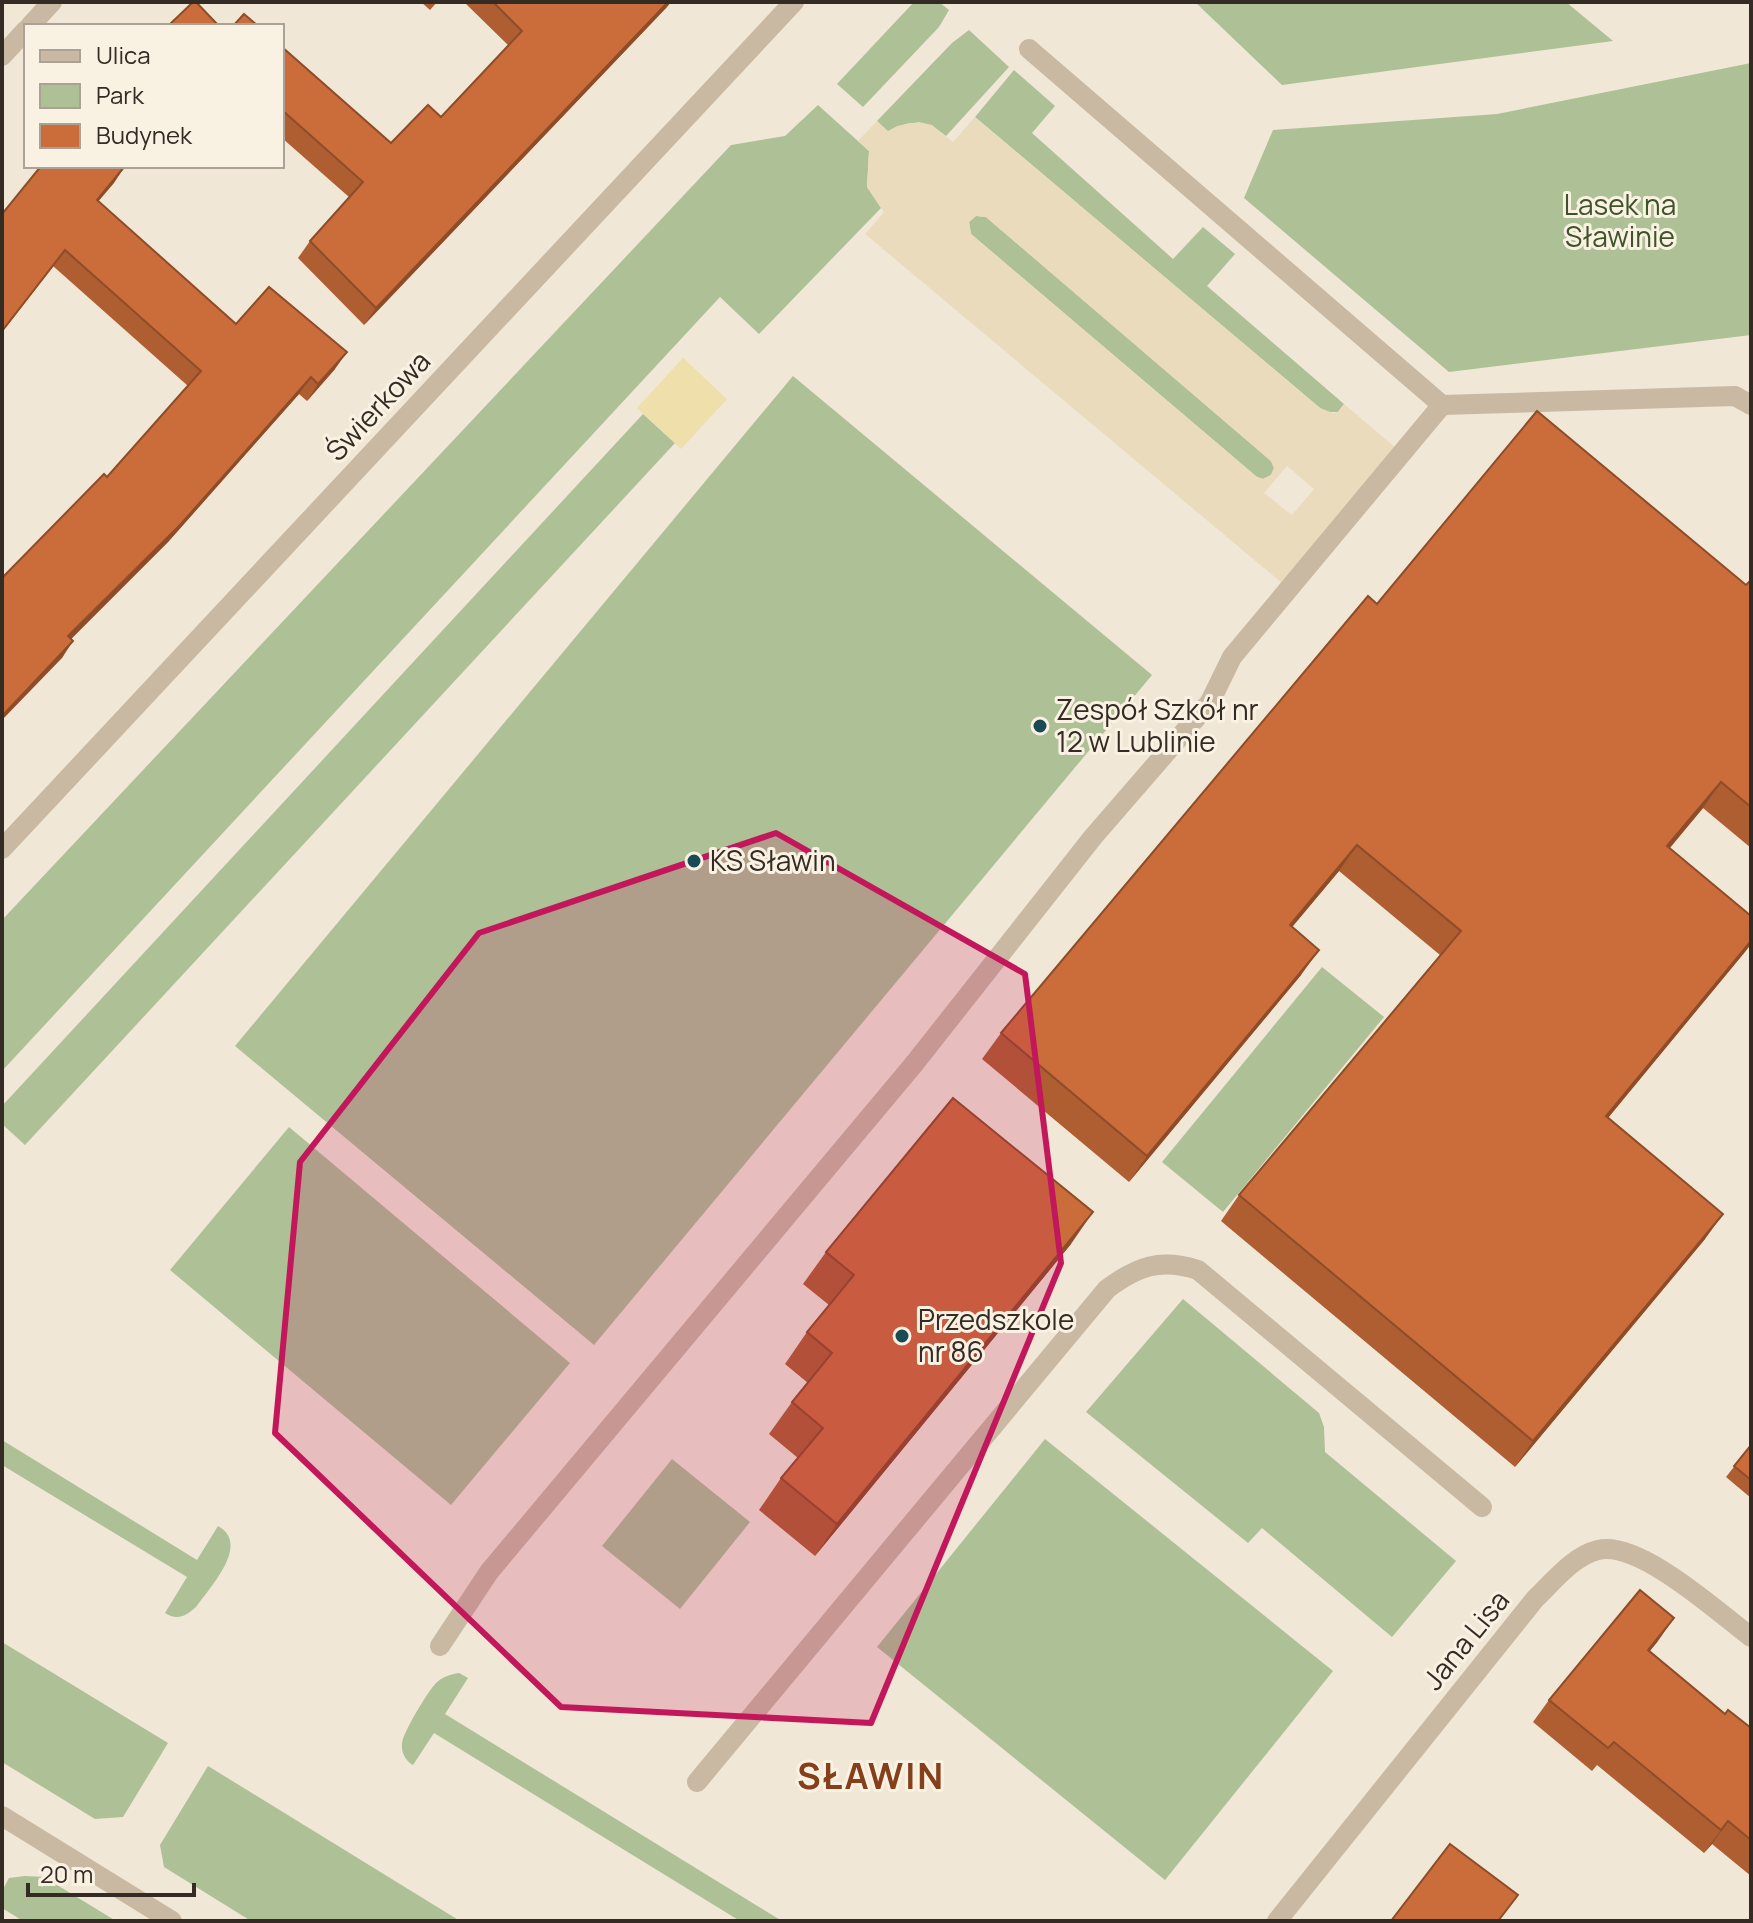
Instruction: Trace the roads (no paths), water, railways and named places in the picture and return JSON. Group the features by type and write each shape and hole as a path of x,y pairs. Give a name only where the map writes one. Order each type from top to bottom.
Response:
{"street":[{"path":"32,24 52,2"},
{"name":"Świerkowa","path":"2,849 794,2"},
{"path":"2,56 24,32"},
{"path":"1029,49 1442,405 1735,396 1751,405"},
{"path":"440,1646 489,1572 914,1064 1093,837 1210,702 1232,657 1442,405"},
{"path":"697,1782 1107,1289 1129,1273 1175,1263 1198,1270 1482,1507"},
{"name":"Jana Lisa","path":"1277,1921 1535,1599 1574,1562 1598,1550 1621,1549 1661,1569 1751,1637"},
{"path":"2,1816 172,1921"}],"place":[{"name":"Zespół Szkół nr 12 w Lublinie","path":"1040,726"},
{"name":"KS Sławin","path":"694,861"},
{"name":"Przedszkole nr 86","path":"902,1336"}],"district":[{"name":"SŁAWIN","path":"871,1776"}],"park label":[{"name":"Lasek na Sławinie","path":"1620,221"}]}
